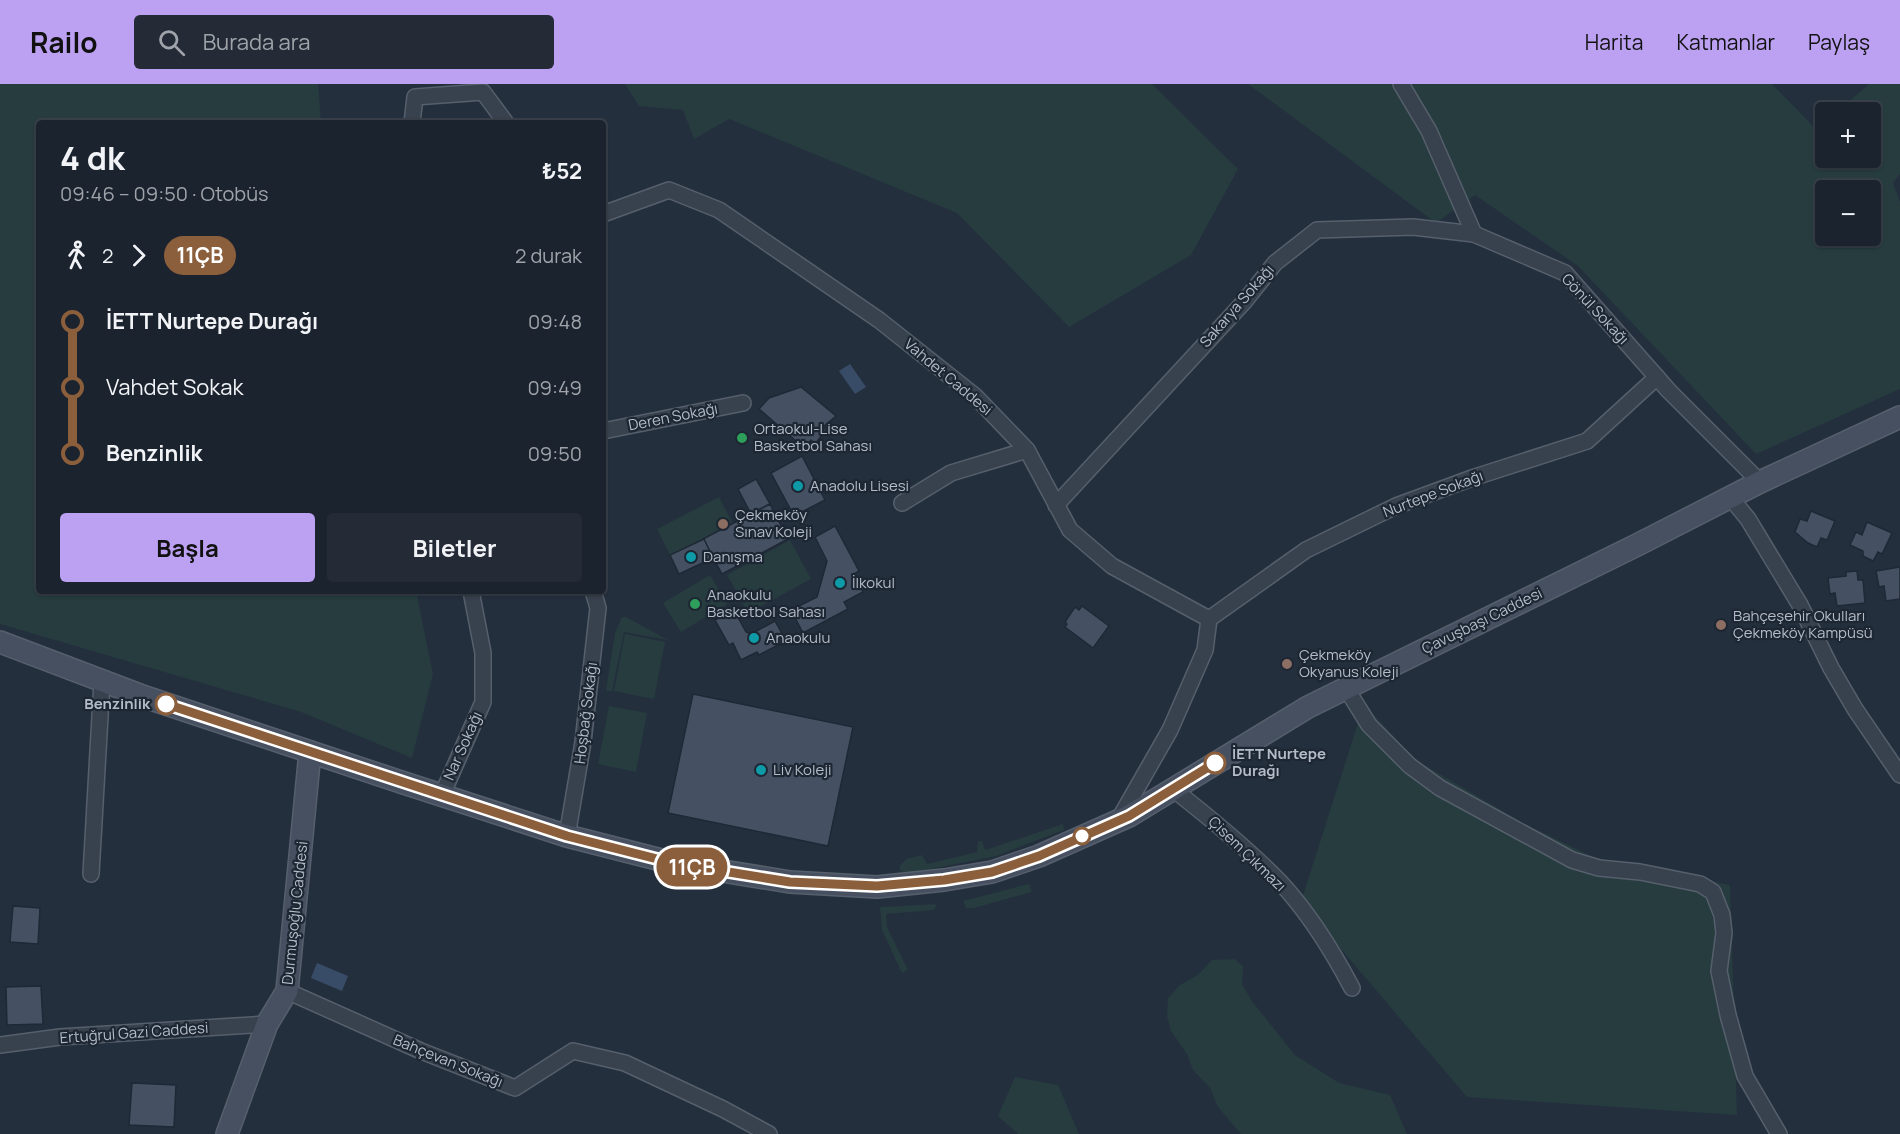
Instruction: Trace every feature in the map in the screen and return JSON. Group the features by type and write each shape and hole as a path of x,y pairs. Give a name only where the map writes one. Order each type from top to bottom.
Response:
{"main road":[{"name":"Çavuşbaşı Caddesi","path":"0,642 102,681 567,836 696,867 790,882 877,886 944,880 992,872 1039,856 1118,821 1308,707 1760,482 1900,417"},
{"name":"Durmuşoğlu Caddesi","path":"227,1134 267,1024 286,991 310,752"}],"street":[{"path":"1401,84 1429,131 1474,234"},
{"path":"412,120 415,98 483,92 504,120"},
{"name":"Vahdet Caddesi","path":"606,213 669,190 719,210 879,320 975,396 1027,450 1070,530 1112,566 1209,620"},
{"name":"Sakarya Sokağı","path":"1056,505 1244,302 1275,263 1317,230 1413,227 1474,234"},
{"name":"Gönül Sokağı","path":"1474,234 1565,273 1657,377 1760,482"},
{"name":"Nurtepe Sokağı","path":"1209,620 1306,550 1396,506 1472,478 1587,441 1657,377"},
{"name":"Deren Sokağı","path":"606,430 743,403"},
{"path":"902,503 951,473 1027,450"},
{"path":"1730,497 1748,519 1800,605 1831,668 1855,709 1900,775"},
{"name":"Nar Sokağı","path":"442,795 483,702 483,653 472,594"},
{"name":"Hoşbağ Sokağı","path":"567,836 583,742 598,608 593,594"},
{"path":"1118,821 1170,730 1205,650 1209,620"},
{"path":"91,874 102,681"},
{"path":"1346,688 1369,724 1410,766 1440,788 1572,860 1599,868 1640,872 1700,884 1713,892 1722,915 1724,933 1719,971 1728,1016 1745,1076 1779,1134"},
{"name":"Çisem Çıkmazı","path":"1173,789 1229,834 1281,883 1333,954 1352,988"},
{"name":"Bahçevan Sokağı","path":"286,991 421,1051 515,1088 573,1052 625,1063 769,1134"},
{"name":"Ertuğrul Gazi Caddesi","path":"0,1045 60,1037 267,1024"}],"green space":[{"path":"0,84 318,84 321,120 36,120 36,594 417,594 433,674 412,758 301,712 0,624"},
{"path":"625,84 1152,84 1238,169 1191,255 1069,327 957,213 729,119 694,139 683,110 639,106"},
{"path":"1248,84 1772,84 1815,128 1815,168 1881,168 1881,102 1848,102 1869,84 1900,84 1900,174 1893,183 1900,202 1900,389 1756,454 1578,266 1475,195 1436,223"},
{"path":"719,497 733,524 670,555 657,529"},
{"path":"790,540 811,579 748,613 727,575"},
{"name":"Anaokulu Basketbol Sahası","path":"710,575 727,604 681,632 663,603"},
{"path":"622,617 668,640 624,632 612,691 606,691 615,633"},
{"path":"625,634 665,642 654,699 614,691"},
{"path":"1364,704 1414,759 1523,823 1595,858 1730,885 1737,1115 1467,1097 1301,902"},
{"path":"609,706 647,713 636,772 598,764"},
{"path":"1063,824 1064,830 996,856 906,874 900,870 900,865 907,859 922,855 927,864 977,852 978,841 982,841 985,850"},
{"path":"1029,884 1032,892 974,908 966,908 963,901"},
{"path":"937,904 934,910 886,914 887,927 908,970 902,973 882,930 880,907"},
{"path":"1234,959 1243,966 1242,984 1251,1000 1295,1055 1339,1083 1390,1095 1407,1134 1241,1134 1218,1107 1210,1088 1193,1070 1187,1054 1171,1031 1167,1016 1168,998 1180,985 1198,975 1212,960"},
{"path":"1015,1077 1058,1085 1079,1134 1018,1134 998,1116"}],"water":[{"path":"850,364 866,387 855,394 839,371"},
{"path":"317,963 348,976 342,991 311,978"}],"building":[{"path":"801,387 836,416 823,427 826,430 815,444 811,440 804,448 759,409 769,398"},
{"name":"Anadolu Lisesi","path":"802,456 825,500 794,516 771,473"},
{"path":"756,479 770,504 751,514 738,489"},
{"path":"770,504 788,539 722,574 703,539"},
{"path":"1811,511 1835,521 1827,540 1821,538 1817,547 1795,532 1800,519 1807,521"},
{"path":"1867,522 1892,533 1882,554 1878,552 1873,561 1863,556 1863,551 1850,545 1856,532 1862,535"},
{"name":"İlkokul","path":"835,526 859,571 854,574 863,592 844,602 848,609 803,633 791,610 817,597 827,561 815,537"},
{"name":"Danışma","path":"704,539 713,558 679,574 670,555"},
{"path":"1900,567 1900,599 1886,601 1884,586 1879,587 1876,571"},
{"path":"1857,571 1858,580 1863,580 1865,603 1837,606 1835,593 1830,594 1828,578 1846,576 1846,572"},
{"path":"1082,606 1109,626 1093,648 1065,627 1067,624 1065,622 1075,607 1079,610"},
{"name":"Anaokulu","path":"734,610 746,632 751,634 775,621 786,641 759,655 757,652 741,660 733,643 729,645 715,620"},
{"name":"Liv Koleji","path":"693,694 853,727 828,846 668,813"},
{"path":"13,906 40,908 38,944 10,942"},
{"path":"41,986 43,1024 7,1025 6,987"},
{"path":"132,1083 176,1085 174,1127 129,1125"}],"bus line":[{"name":"11ÇB","path":"166,704 567,836 673,863 790,882 877,886 944,880 992,872 1039,856 1129,816 1215,763"}],"place":[{"name":"Ortaokul-Lise Basketbol Sahası","path":"742,438"},
{"name":"Anadolu Lisesi","path":"798,486"},
{"name":"Çekmeköy Sınav Koleji","path":"723,524"},
{"name":"Danışma","path":"691,557"},
{"name":"İlkokul","path":"840,583"},
{"name":"Anaokulu Basketbol Sahası","path":"695,604"},
{"name":"Bahçeşehir Okulları Çekmeköy Kampüsü","path":"1721,625"},
{"name":"Anaokulu","path":"754,638"},
{"name":"Çekmeköy Okyanus Koleji","path":"1287,664"},
{"name":"Benzinlik","path":"166,704"},
{"name":"İETT Nurtepe Durağı","path":"1215,763"},
{"name":"Liv Koleji","path":"761,770"}]}
